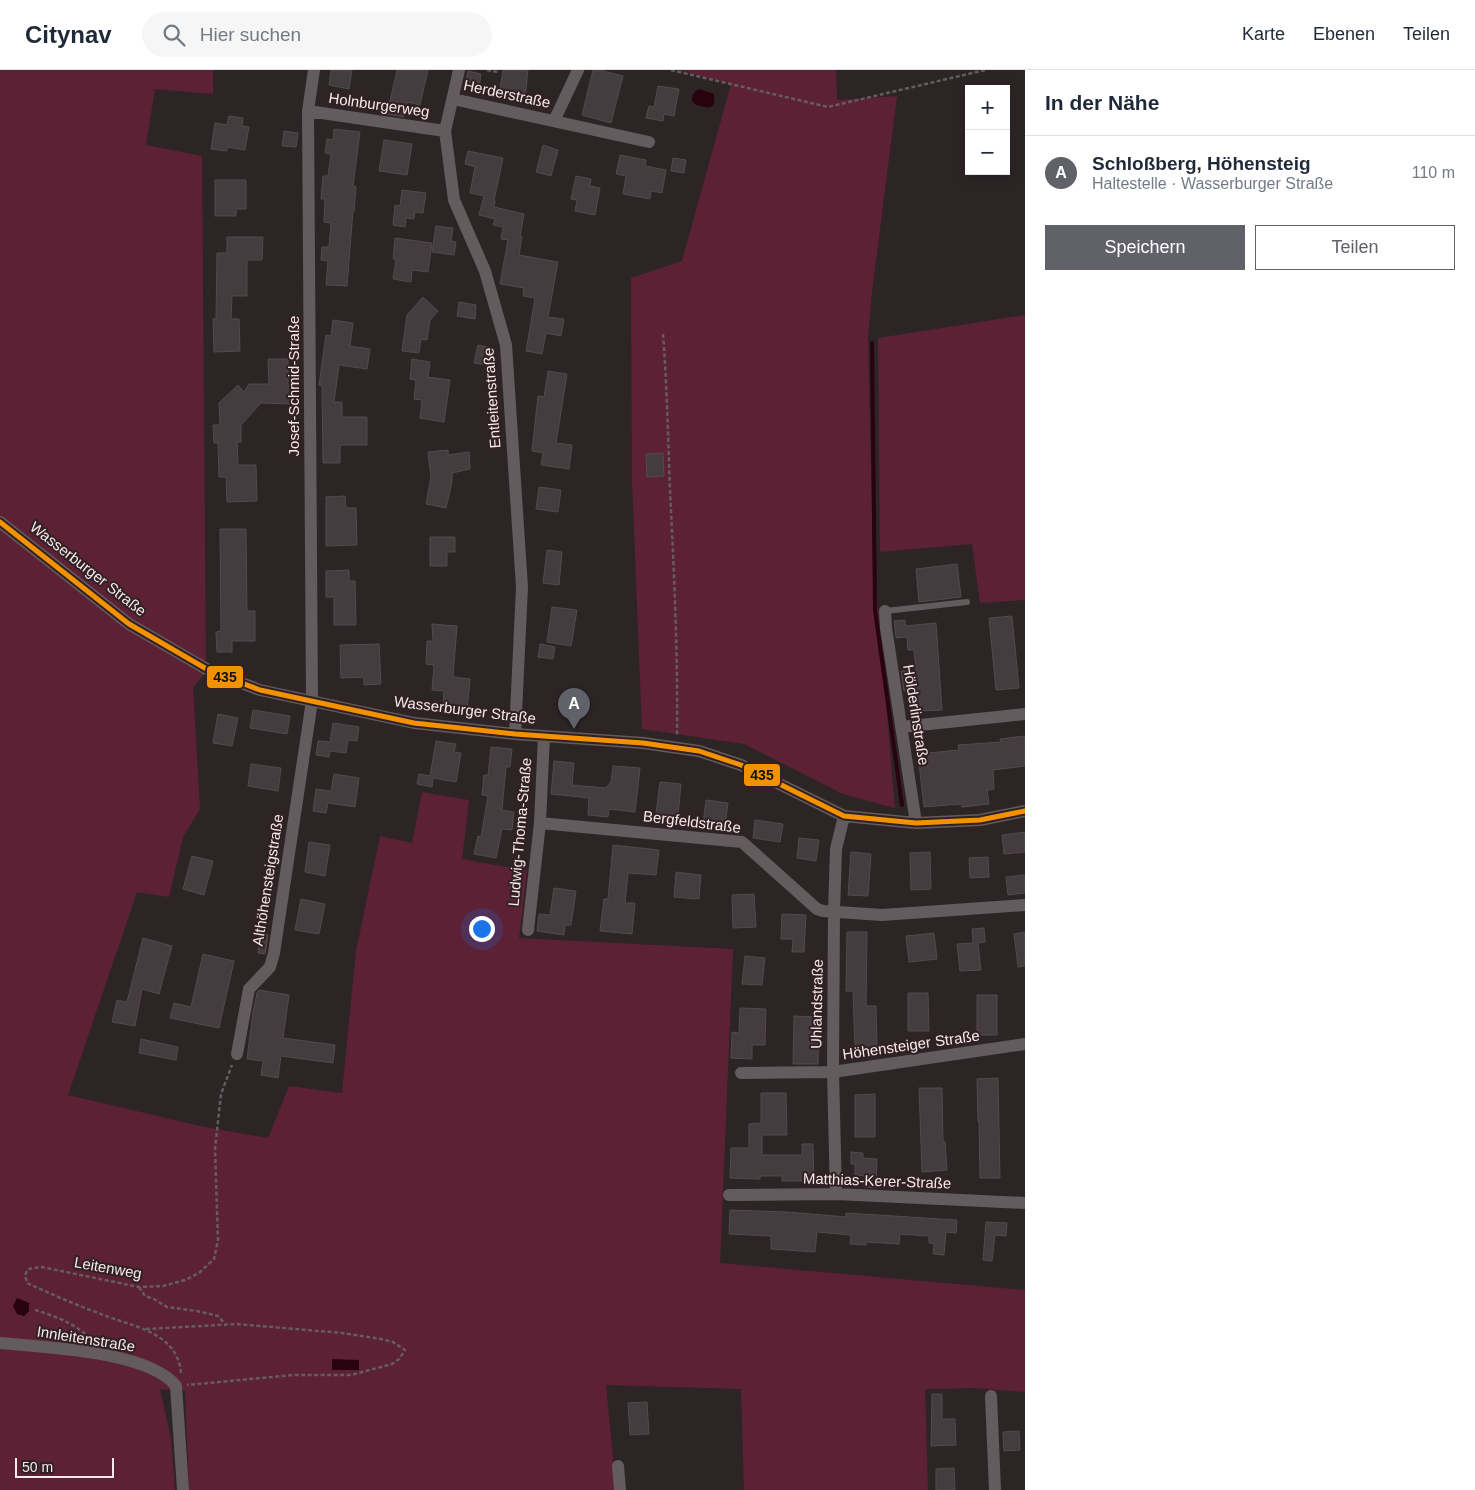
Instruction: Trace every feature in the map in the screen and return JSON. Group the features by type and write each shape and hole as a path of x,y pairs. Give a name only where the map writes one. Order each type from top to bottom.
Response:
{"street":[{"name":"Josef-Schmid-Straße","path":"312,701 308,111 314,70"},
{"name":"Entleitenstraße","path":"459,70 445,132 454,200 485,271 506,345 522,587 515,734"},
{"name":"Herderstraße","path":"554,121 578,70"},
{"name":"Herderstraße","path":"453,99 648,142"},
{"name":"Holnburgerweg","path":"308,111 445,132"},
{"name":"Wasserburger Straße","path":"0,522 129,624 210,672 260,690 414,723 515,734 643,743 699,751 742,765 844,816 916,823 980,820 1025,811"},
{"name":"Hölderlinstraße","path":"885,611 916,823"},
{"name":"Althöhensteigstraße","path":"237,1054 250,989 270,967 274,953 312,701"},
{"path":"901,727 1025,714"},
{"name":"Ludwig-Thoma-Straße","path":"528,930 540,823 544,736"},
{"name":"Uhlandstraße","path":"836,1194 833,1072 834,912 836,849 844,816"},
{"name":"Bergfeldstraße","path":"540,823 742,842 817,909 834,912 882,915 1025,905"},
{"name":"Höhensteiger Straße","path":"741,1074 833,1072 1025,1044"},
{"name":"Matthias-Kerer-Straße","path":"729,1195 836,1194 1025,1203"},
{"name":"Innleitenstraße","path":"0,1343 80,1352 133,1362 160,1372 176,1386"},
{"path":"176,1386 183,1490"},
{"path":"991,1396 996,1490"},
{"path":"618,1466 620,1490"}],"lane":[{"path":"885,611 968,602"}],"path":[{"path":"487,70 498,72"},
{"path":"671,70 828,107 984,70"},
{"path":"663,334 668,394 678,679 677,748"},
{"name":"Leitenweg","path":"176,1386 182,1372 178,1358 169,1345 146,1329 103,1315 27,1283 25,1275 28,1269 42,1267 139,1287 163,1286 185,1280 199,1273 214,1259 218,1240 215,1149 221,1094 237,1054"},
{"path":"139,1287 145,1296 154,1299 167,1308 197,1311 218,1316 226,1324"},
{"path":"35,1310 58,1317 85,1333 109,1357"},
{"path":"146,1329 226,1324 277,1327 342,1333 393,1342 405,1350 399,1359 392,1364 351,1375 293,1375 176,1386"}],"shaded area":[{"path":"0,70 213,70 213,94 155,89 146,145 202,156 206,672 193,687 200,809 183,837 169,897 137,892 68,1095 200,1126 268,1138 289,1086 342,1093 356,951 380,836 412,843 422,792 469,800 462,859 527,871 519,938 733,949 720,1263 1025,1290 1025,1392 975,1388 925,1389 928,1490 744,1490 741,1389 606,1385 616,1490 189,1490 185,1391 160,1389 171,1439 175,1490 0,1490"},
{"path":"679,70 836,70 837,100 897,96 872,292 868,338 873,554 895,808 843,794 744,744 642,729 632,481 631,278 682,261 731,84"},
{"path":"700,89 714,94 712,106 699,106 692,101 694,93"},
{"path":"1025,315 1025,600 980,603 972,544 880,552 878,338"},
{"path":"17,1298 29,1303 29,1311 24,1316 17,1314 13,1306"},
{"path":"332,1359 359,1360 359,1370 332,1370"}],"building":[{"path":"331,70 352,70 349,89 329,85"},
{"path":"397,70 428,70 420,105 407,102 404,117 387,114"},
{"path":"503,70 528,70 525,98 499,95"},
{"path":"593,70 623,76 611,123 582,115"},
{"path":"468,71 481,74 479,87 465,84"},
{"path":"658,86 679,89 674,116 664,114 663,121 646,118 649,106 654,107"},
{"path":"229,116 243,118 242,126 249,127 245,150 227,147 227,151 211,149 215,123 227,125"},
{"path":"334,129 360,132 353,186 356,187 347,286 326,285 328,261 321,260 322,247 329,247 331,223 324,222 325,199 321,199 323,176 328,176 331,154 325,153 327,139 333,140"},
{"path":"284,131 298,133 296,147 282,146"},
{"path":"384,140 412,144 407,175 379,171"},
{"path":"543,145 558,150 551,176 536,172"},
{"path":"468,151 503,158 494,207 524,214 519,255 558,262 548,317 564,319 561,336 546,333 542,354 526,351 535,298 523,296 524,288 500,284 508,240 501,239 503,227 493,225 495,219 479,215 484,196 470,193 475,167 465,164"},
{"path":"620,155 646,160 645,166 666,170 662,193 651,191 650,199 623,194 626,176 616,174"},
{"path":"673,158 686,160 684,173 671,171"},
{"path":"576,176 591,179 590,186 600,188 595,215 575,211 577,200 571,199"},
{"path":"215,180 246,180 246,209 236,209 236,216 215,216"},
{"path":"402,190 426,193 423,213 415,212 414,219 406,218 405,227 393,225 395,205 400,206"},
{"path":"436,226 453,228 451,241 456,242 454,255 432,252"},
{"path":"227,237 263,237 262,260 247,260 247,296 232,296 231,319 239,319 240,351 214,352 213,319 216,319 217,253 227,253"},
{"path":"395,238 432,243 428,272 412,270 411,282 393,279 396,259 393,259"},
{"path":"423,297 438,311 430,320 427,340 421,339 419,353 402,351 407,315"},
{"path":"459,302 476,305 475,319 457,316"},
{"path":"333,320 353,323 350,346 370,349 367,369 339,365 334,402 342,402 342,417 367,417 367,445 340,445 340,463 323,463 322,386 319,385 326,335 331,336"},
{"path":"478,345 491,348 487,365 474,363"},
{"path":"268,359 288,359 288,385 293,385 293,404 261,403 241,425 241,442 237,442 238,465 256,465 257,501 227,502 226,477 219,477 218,443 214,443 213,425 220,425 219,403 238,385 244,392 249,384 269,384"},
{"path":"412,359 430,362 428,377 450,380 444,422 420,418 422,400 414,399 416,380 410,379"},
{"path":"548,371 567,374 556,443 572,445 569,469 541,465 543,453 532,451 538,396 544,397"},
{"path":"448,450 448,455 469,452 470,469 452,473 452,482 446,508 426,504 431,477 428,452"},
{"path":"663,453 664,476 647,477 646,454"},
{"path":"539,487 561,490 558,512 536,509"},
{"path":"345,496 346,508 356,508 357,545 326,546 326,497"},
{"path":"220,529 246,529 247,611 255,611 255,641 232,641 232,652 217,652 216,632 221,631"},
{"path":"430,537 455,537 455,552 447,552 447,566 430,566"},
{"path":"547,550 562,552 559,585 543,583"},
{"path":"957,564 961,597 919,602 916,569"},
{"path":"349,570 349,581 355,581 356,625 334,625 334,597 326,597 326,571"},
{"path":"552,607 577,610 571,646 547,642"},
{"path":"1012,616 1019,688 996,690 989,618"},
{"path":"905,620 905,626 936,623 942,710 916,711 915,690 904,691 901,671 916,671 914,650 908,650 907,637 896,638 894,621"},
{"path":"432,624 457,626 453,677 470,679 467,710 443,708 444,691 432,690 434,665 426,664 427,641 433,641"},
{"path":"379,644 381,684 364,685 364,677 341,678 340,645"},
{"path":"540,644 555,647 553,659 538,657"},
{"path":"253,710 290,716 287,734 250,728"},
{"path":"218,714 238,718 232,746 213,743"},
{"path":"333,723 359,727 357,741 348,740 346,753 330,751 329,757 316,755 318,741 330,742"},
{"path":"1025,736 1025,766 993,770 994,789 987,790 989,804 962,807 961,804 924,807 918,754 959,750 958,745 1001,742 1000,739"},
{"path":"436,741 456,744 454,752 461,753 456,782 433,778 432,787 417,784 419,774 430,776"},
{"path":"491,747 512,749 510,767 506,767 502,810 514,812 512,830 502,829 496,858 474,854 478,836 481,837 488,796 482,795 484,775 488,775"},
{"path":"554,761 574,763 572,785 606,788 611,782 613,766 640,768 635,812 609,809 608,817 588,815 589,798 551,794"},
{"path":"251,764 281,768 278,791 248,786"},
{"path":"334,774 359,778 355,807 328,803 326,813 313,811 316,789 331,791"},
{"path":"660,782 681,784 678,816 656,814"},
{"path":"706,800 728,803 725,826 703,824"},
{"path":"755,820 783,824 780,842 753,838"},
{"path":"1025,832 1025,852 1004,854 1002,835"},
{"path":"799,838 819,840 816,861 797,858"},
{"path":"309,842 330,845 325,876 305,872"},
{"path":"613,845 659,850 656,875 628,873 625,903 635,903 632,934 600,931 604,899 608,899"},
{"path":"851,852 871,854 868,896 848,895"},
{"path":"930,852 931,889 911,890 910,853"},
{"path":"192,856 213,861 204,895 183,889"},
{"path":"988,857 989,877 970,878 969,858"},
{"path":"676,872 701,875 699,899 674,897"},
{"path":"1025,875 1025,893 1008,895 1006,877"},
{"path":"554,888 576,891 571,925 565,925 564,935 537,931 539,914 550,915"},
{"path":"754,894 756,927 733,928 732,895"},
{"path":"301,899 325,904 319,934 295,930"},
{"path":"782,914 806,915 804,952 792,952 793,939 781,939"},
{"path":"984,928 985,942 978,943 981,970 960,971 957,944 973,943 972,929"},
{"path":"847,932 867,932 866,1006 876,1006 877,1049 855,1049 853,991 846,991"},
{"path":"1025,932 1025,966 1018,967 1014,934"},
{"path":"934,933 937,959 909,962 906,936"},
{"path":"260,934 268,935 265,954 258,953"},
{"path":"143,938 172,946 159,994 142,989 135,1026 112,1022 117,1000 127,1002"},
{"path":"203,954 234,961 219,1028 170,1018 174,1003 191,1007"},
{"path":"745,956 765,958 762,985 742,984"},
{"path":"259,990 289,995 283,1038 335,1045 333,1063 281,1056 278,1078 261,1075 263,1061 247,1059 253,1012"},
{"path":"908,993 928,993 929,1031 908,1031"},
{"path":"977,995 997,995 997,1035 977,1035"},
{"path":"740,1008 766,1009 765,1045 752,1045 752,1059 731,1058 732,1032 739,1033"},
{"path":"794,1016 819,1017 818,1064 793,1064"},
{"path":"141,1039 178,1047 176,1060 139,1053"},
{"path":"998,1078 1000,1178 980,1178 977,1079"},
{"path":"919,1088 942,1088 943,1142 945,1142 947,1170 922,1172"},
{"path":"761,1093 786,1093 787,1135 762,1135 762,1155 802,1155 802,1144 813,1144 814,1181 782,1181 782,1176 760,1176 760,1179 730,1178 731,1148 749,1148 749,1124 761,1123"},
{"path":"875,1094 875,1137 855,1137 855,1095"},
{"path":"851,1152 863,1153 863,1158 877,1159 876,1188 864,1187 865,1176 855,1175 855,1164 851,1164"},
{"path":"730,1210 846,1217 846,1213 957,1220 956,1233 946,1232 944,1255 933,1254 934,1244 929,1243 929,1236 900,1234 899,1244 866,1242 866,1245 850,1244 851,1235 817,1232 815,1252 771,1249 771,1236 729,1234"},
{"path":"986,1222 1007,1223 1006,1236 995,1235 992,1261 983,1260"},
{"path":"932,1394 942,1394 942,1419 955,1419 956,1445 931,1446"},
{"path":"647,1402 649,1434 630,1435 628,1403"},
{"path":"1019,1431 1020,1450 1004,1451 1003,1432"},
{"path":"954,1468 955,1490 936,1490 936,1469"}],"waterway":[{"path":"872,343 875,610 902,805"}],"transit line":[{"name":"435","path":"0,522 129,624 210,671 260,690 414,723 515,734 643,743 699,751 741,765 844,816 916,823 980,820 1025,811"}],"place":[{"name":"Schloßberg, Höhensteig","path":"574,729"}]}
